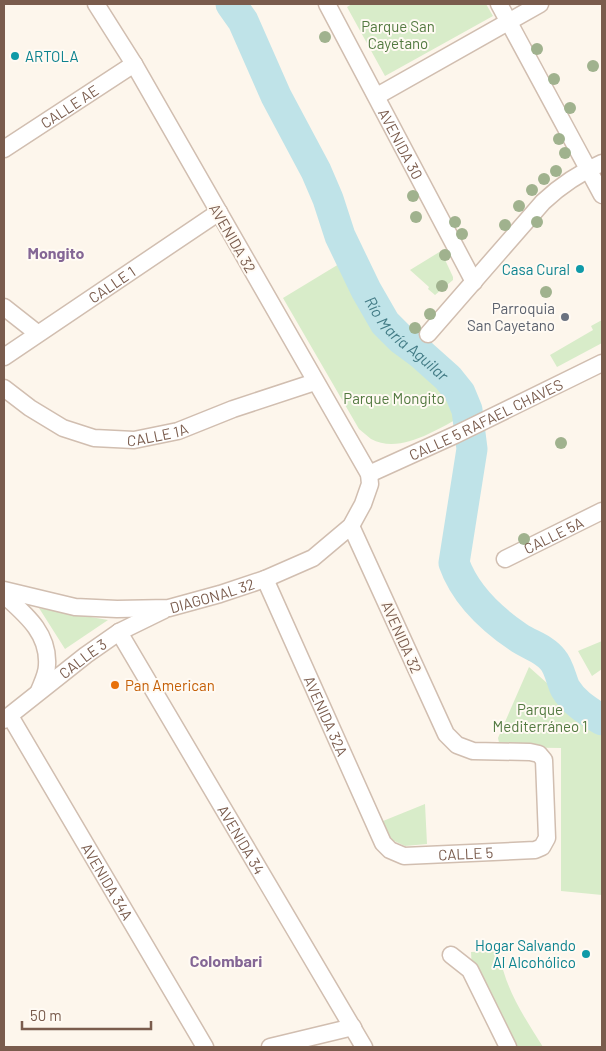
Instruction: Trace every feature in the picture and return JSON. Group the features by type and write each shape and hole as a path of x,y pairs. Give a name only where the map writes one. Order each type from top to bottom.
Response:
{"street":[{"name":"AVENIDA 32","path":"96,4 134,64 369,474"},
{"name":"AVENIDA 30","path":"327,4 474,282"},
{"path":"499,4 595,166 602,195"},
{"path":"377,96 540,4"},
{"name":"CALLE AE","path":"4,149 134,64"},
{"path":"428,334 543,202 559,187 595,166"},
{"name":"CALLE 1","path":"4,357 218,212"},
{"path":"4,306 38,333"},
{"name":"CALLE 5 RAFAEL CHAVES","path":"369,474 455,435 602,363"},
{"name":"CALLE 1A","path":"4,388 30,408 63,428 94,438 134,440 178,431 233,409 315,382"},
{"name":"DIAGONAL 32","path":"4,590 75,607 117,609 169,608 265,579 313,558 351,526 363,504 370,484 369,474"},
{"name":"CALLE 5A","path":"505,559 602,511"},
{"name":"AVENIDA 32","path":"351,526 446,734 457,746 473,751 530,752 539,754 544,760 547,838 542,847"},
{"name":"AVENIDA 32A","path":"265,579 383,843 390,850"},
{"path":"4,595 26,615 39,631 46,649 47,667 39,691"},
{"name":"CALLE 3","path":"7,718 39,691 119,632 169,608"},
{"name":"AVENIDA 34","path":"119,632 364,1047"},
{"name":"AVENIDA 34A","path":"7,718 205,1047"},
{"name":"CALLE 5","path":"390,850 404,856 535,850 542,847"},
{"path":"451,955 470,970 508,1047"},
{"path":"270,1047 353,1027"}],"green space":[{"name":"Parque San Cayetano","path":"352,4 486,4 493,16 385,76 347,7"},
{"path":"441,251 453,280 435,295 410,270"},
{"name":"Parque Mongito","path":"344,261 382,328 399,346 444,383 463,416 418,438 394,444 382,443 371,439 359,429 283,298"},
{"path":"602,320 602,343 557,367 550,355 593,330 591,326"},
{"path":"39,608 108,620 65,649"},
{"path":"602,641 602,669 592,676 578,651"},
{"name":"Parque Mediterráneo 1","path":"529,667 566,700 591,728 602,736 602,895 561,891 561,748 500,747 498,738"},
{"path":"425,804 427,844 405,846 390,839 383,821"},
{"path":"499,951 510,989 543,1047 511,1047 472,970 471,952"}],"waterway":[{"name":"Río María Aguilar","path":"231,4 243,21 276,96 316,171 328,199 340,236 366,290 385,323 401,339 448,378 460,393 467,410 472,449 454,563 459,574 472,595 488,613 522,640 541,650 553,660 565,688 573,698 602,720"}],"place":[{"name":"ARTOLA","path":"15,56"},
{"name":"Casa Cural","path":"580,269"},
{"name":"Parroquia San Cayetano","path":"565,317"},
{"name":"Pan American","path":"115,685"},
{"name":"Hogar Salvando Al Alcohólico","path":"586,954"}],"district":[{"name":"Mongito","path":"56,252"},
{"name":"Colombari","path":"226,960"}]}
